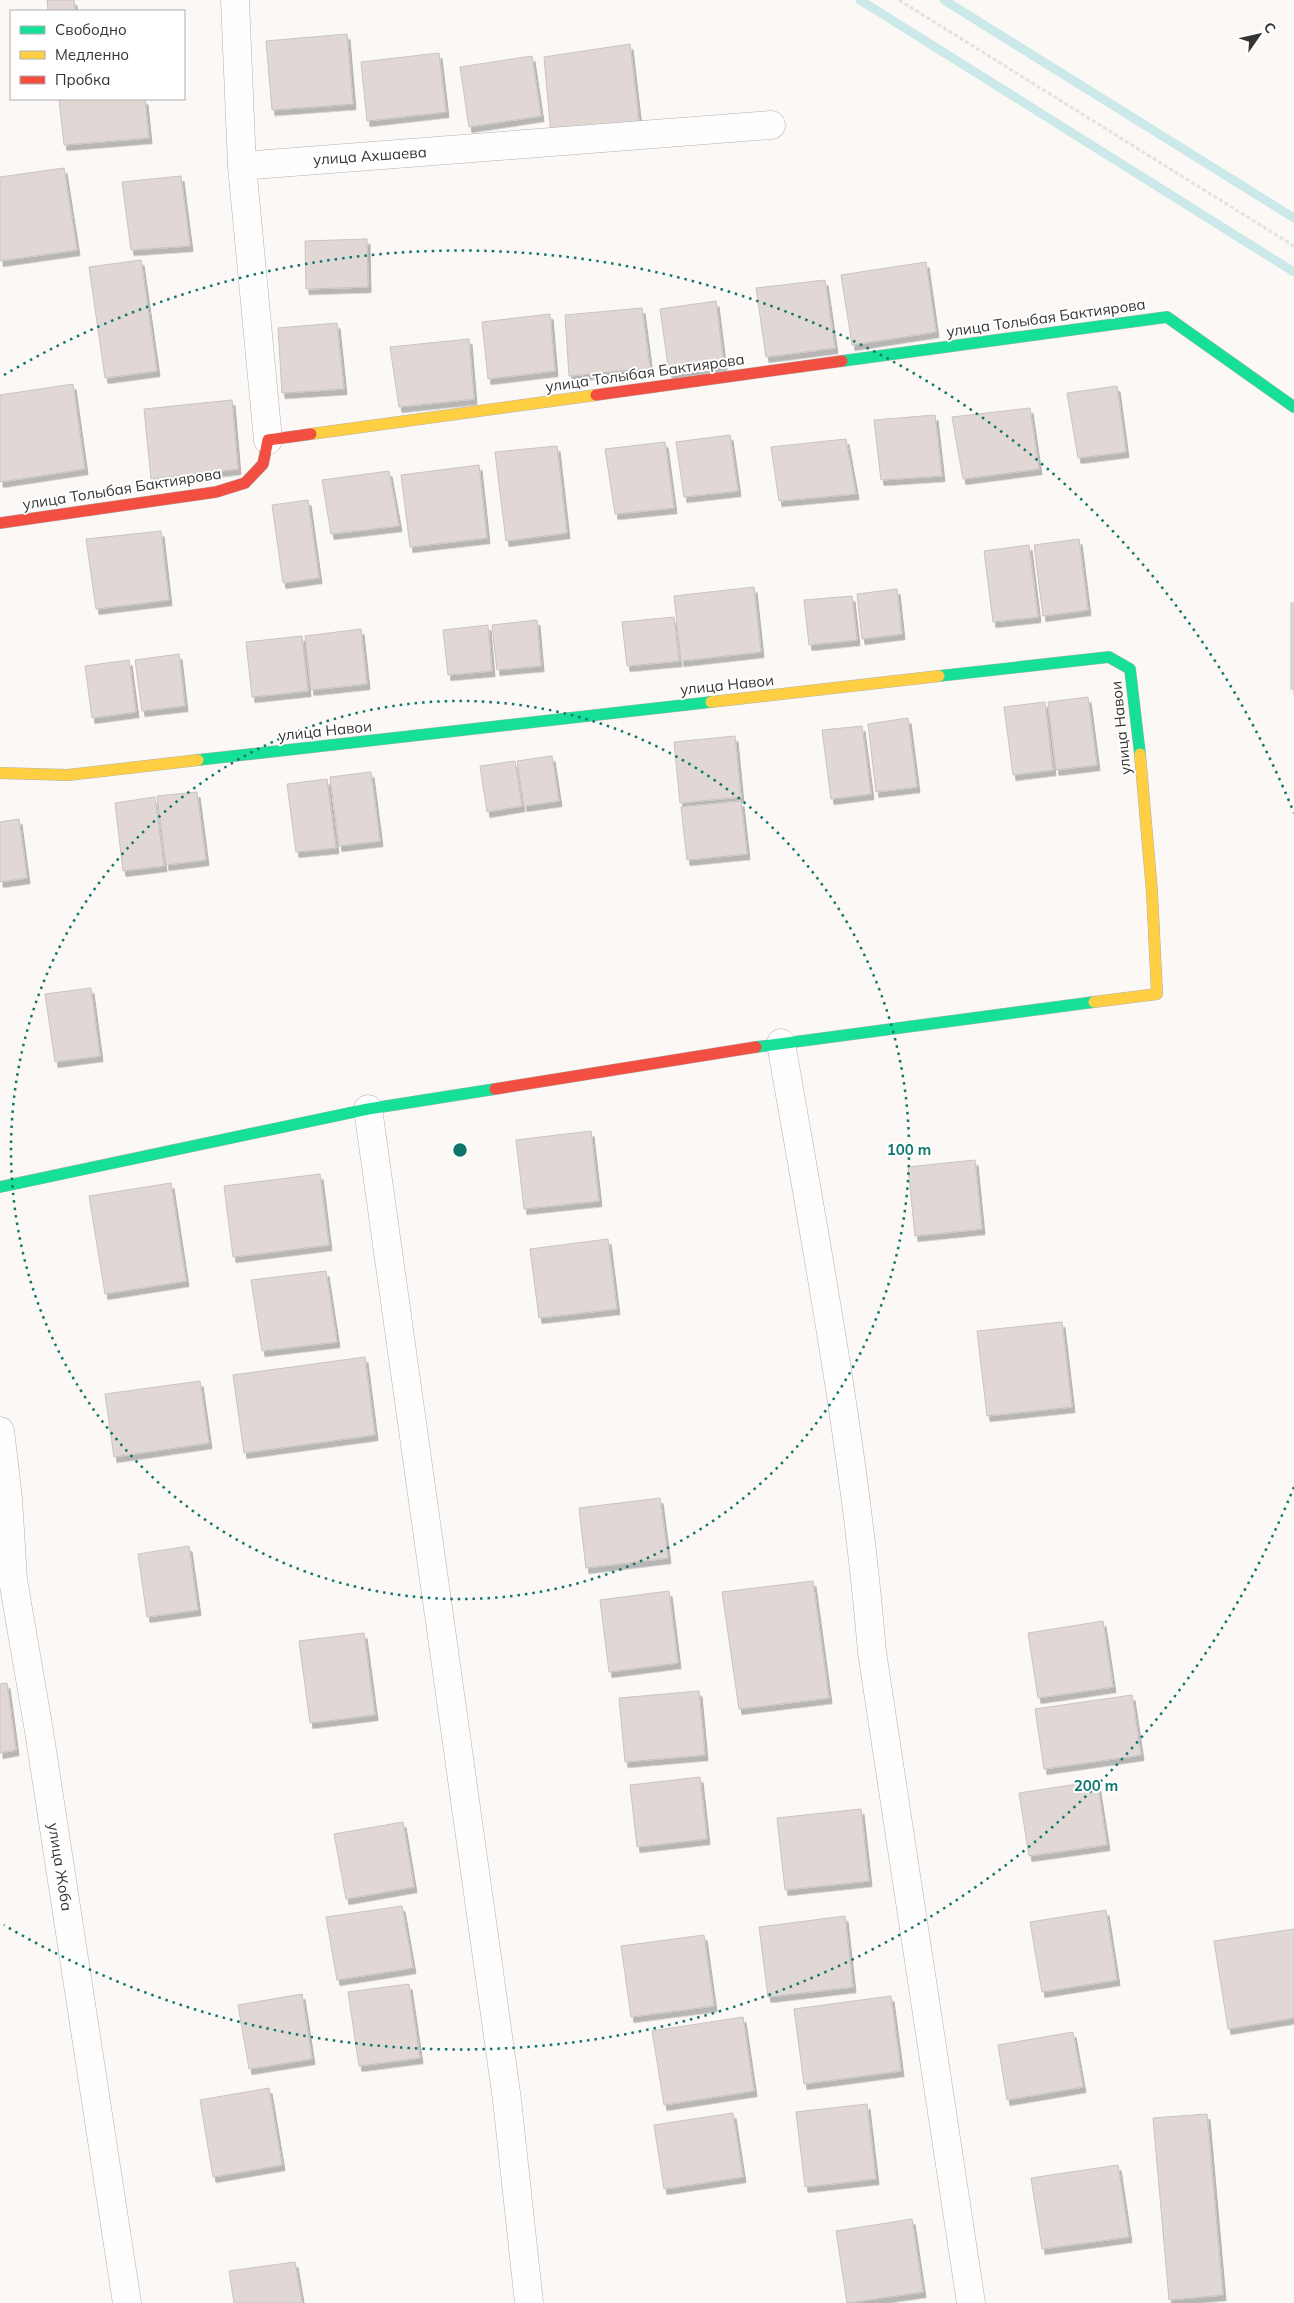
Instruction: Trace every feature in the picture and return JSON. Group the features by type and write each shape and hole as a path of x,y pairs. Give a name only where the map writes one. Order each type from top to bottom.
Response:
{"street":[{"path":"235,0 242,166 268,440"},
{"name":"улица Ахшаева","path":"242,166 771,125"},
{"name":"улица Толыбая Бактиярова","path":"0,522 216,492 245,482 263,464 268,440 1167,317 1294,407"},
{"name":"улица Навои","path":"0,773 68,775 1109,657 1130,669 1134,691 1152,892 1157,994 781,1043"},
{"path":"0,1187 368,1109 781,1043 838,1376 866,1579 872,1652 971,2303"},
{"path":"368,1109 507,2100 529,2303"},
{"name":"улица Жоба","path":"0,1431 8,1498 13,1580 39,1731 127,2303"}],"path":[{"path":"899,0 1294,246"}],"building":[{"path":"47,0 74,0 75,10 48,10"},
{"path":"347,34 353,104 272,110 266,41"},
{"path":"630,44 639,121 551,134 544,57"},
{"path":"439,53 446,112 367,121 361,62"},
{"path":"532,56 541,116 469,127 460,67"},
{"path":"59,100 145,100 149,138 64,145"},
{"path":"64,168 77,250 0,261 0,177"},
{"path":"181,176 190,246 131,250 122,182"},
{"path":"367,239 368,287 306,289 305,241"},
{"path":"141,260 157,371 105,378 89,267"},
{"path":"926,262 936,332 852,345 841,275"},
{"path":"825,280 835,348 766,357 756,288"},
{"path":"716,301 724,365 669,373 660,309"},
{"path":"642,308 650,368 569,376 565,315"},
{"path":"550,314 555,371 488,379 482,322"},
{"path":"337,323 344,389 282,393 278,328"},
{"path":"469,339 474,399 399,407 390,347"},
{"path":"73,384 85,469 0,482 0,395"},
{"path":"1117,386 1126,452 1078,458 1067,393"},
{"path":"232,400 238,469 151,479 144,409"},
{"path":"1030,408 1039,469 963,479 952,417"},
{"path":"935,415 942,476 881,480 874,420"},
{"path":"730,435 738,491 684,497 676,442"},
{"path":"846,439 856,494 779,501 771,447"},
{"path":"665,442 674,508 615,514 605,449"},
{"path":"557,446 567,533 506,541 495,452"},
{"path":"479,465 487,538 410,547 401,475"},
{"path":"389,471 399,526 331,534 322,480"},
{"path":"308,500 319,578 283,583 272,505"},
{"path":"161,531 169,600 96,609 86,539"},
{"path":"1079,539 1088,610 1043,616 1034,545"},
{"path":"1029,545 1038,617 993,622 984,551"},
{"path":"754,587 761,652 681,661 674,596"},
{"path":"897,589 902,634 862,639 857,594"},
{"path":"852,596 857,640 809,645 804,600"},
{"path":"1291,603 1294,603 1294,689 1291,689"},
{"path":"674,617 679,661 627,666 622,622"},
{"path":"537,620 541,666 497,670 492,625"},
{"path":"488,625 492,671 448,675 443,630"},
{"path":"361,629 367,684 311,690 305,636"},
{"path":"302,636 308,691 252,697 246,642"},
{"path":"179,654 185,706 142,711 135,660"},
{"path":"129,660 136,712 92,718 85,666"},
{"path":"1088,697 1097,765 1056,770 1048,702"},
{"path":"1045,702 1053,770 1013,775 1004,707"},
{"path":"908,718 917,787 876,792 868,724"},
{"path":"862,726 871,794 831,799 822,730"},
{"path":"735,736 741,797 680,803 674,742"},
{"path":"552,756 559,801 524,806 517,761"},
{"path":"515,761 522,806 487,812 480,766"},
{"path":"371,772 380,841 339,846 330,777"},
{"path":"327,779 336,848 296,852 287,784"},
{"path":"197,792 206,860 166,865 157,796"},
{"path":"155,797 164,866 123,871 115,803"},
{"path":"741,801 747,854 687,860 681,807"},
{"path":"19,819 27,878 0,882 0,822"},
{"path":"91,988 100,1056 55,1062 45,994"},
{"path":"591,1131 599,1201 524,1209 516,1140"},
{"path":"975,1160 982,1229 915,1236 908,1167"},
{"path":"320,1174 329,1245 233,1257 224,1186"},
{"path":"171,1183 186,1281 105,1294 89,1196"},
{"path":"608,1239 617,1309 539,1318 530,1249"},
{"path":"326,1271 337,1342 262,1351 251,1280"},
{"path":"1062,1322 1072,1407 987,1416 977,1331"},
{"path":"365,1357 375,1435 244,1453 233,1375"},
{"path":"200,1381 209,1443 114,1457 105,1394"},
{"path":"660,1498 668,1558 586,1568 579,1508"},
{"path":"189,1546 198,1610 147,1617 138,1554"},
{"path":"813,1581 829,1698 739,1709 722,1592"},
{"path":"669,1591 678,1663 609,1672 600,1600"},
{"path":"1103,1621 1113,1687 1038,1698 1028,1633"},
{"path":"364,1633 375,1715 310,1723 299,1641"},
{"path":"7,1683 16,1750 0,1753 0,1684"},
{"path":"699,1691 705,1755 625,1762 619,1698"},
{"path":"1132,1695 1141,1755 1044,1769 1035,1709"},
{"path":"700,1777 707,1839 637,1847 630,1785"},
{"path":"1097,1781 1107,1845 1029,1856 1019,1793"},
{"path":"861,1809 869,1881 785,1890 777,1818"},
{"path":"403,1822 414,1887 346,1899 334,1834"},
{"path":"402,1906 413,1968 337,1980 326,1917"},
{"path":"1106,1910 1117,1980 1042,1992 1030,1922"},
{"path":"845,1916 853,1987 768,1997 759,1927"},
{"path":"1294,1929 1294,2018 1228,2029 1214,1941"},
{"path":"704,1935 714,2006 631,2017 621,1946"},
{"path":"409,1984 420,2058 359,2066 348,1992"},
{"path":"302,1994 312,2059 249,2069 238,2005"},
{"path":"891,1996 901,2071 804,2084 794,2009"},
{"path":"743,2017 754,2091 664,2105 652,2031"},
{"path":"1073,2032 1083,2087 1007,2100 998,2045"},
{"path":"269,2088 282,2165 213,2177 200,2100"},
{"path":"867,2104 876,2179 805,2187 796,2112"},
{"path":"733,2113 743,2177 664,2189 654,2125"},
{"path":"1207,2114 1223,2295 1169,2300 1153,2118"},
{"path":"1118,2165 1129,2237 1042,2249 1031,2178"},
{"path":"912,2219 923,2292 847,2303 836,2231"},
{"path":"295,2262 302,2303 234,2303 229,2271"}],"waterway":[{"path":"860,0 1294,272"},
{"path":"944,0 1294,218"}],"traffic: fast":[{"path":"842,361 1167,317 1294,407"},
{"path":"939,676 1109,657 1130,669 1140,754"},
{"path":"198,760 711,702"},
{"path":"756,1047 1094,1002"},
{"path":"0,1187 368,1109 495,1089"}],"traffic: slow":[{"path":"311,434 596,395"},
{"path":"711,702 939,676"},
{"path":"1094,1002 1157,994 1152,892 1140,754"},
{"path":"0,773 68,775 198,760"}],"traffic: jam":[{"path":"596,395 842,361"},
{"path":"0,523 216,492 245,483 263,464 268,440 311,434"},
{"path":"495,1089 756,1047"}]}
